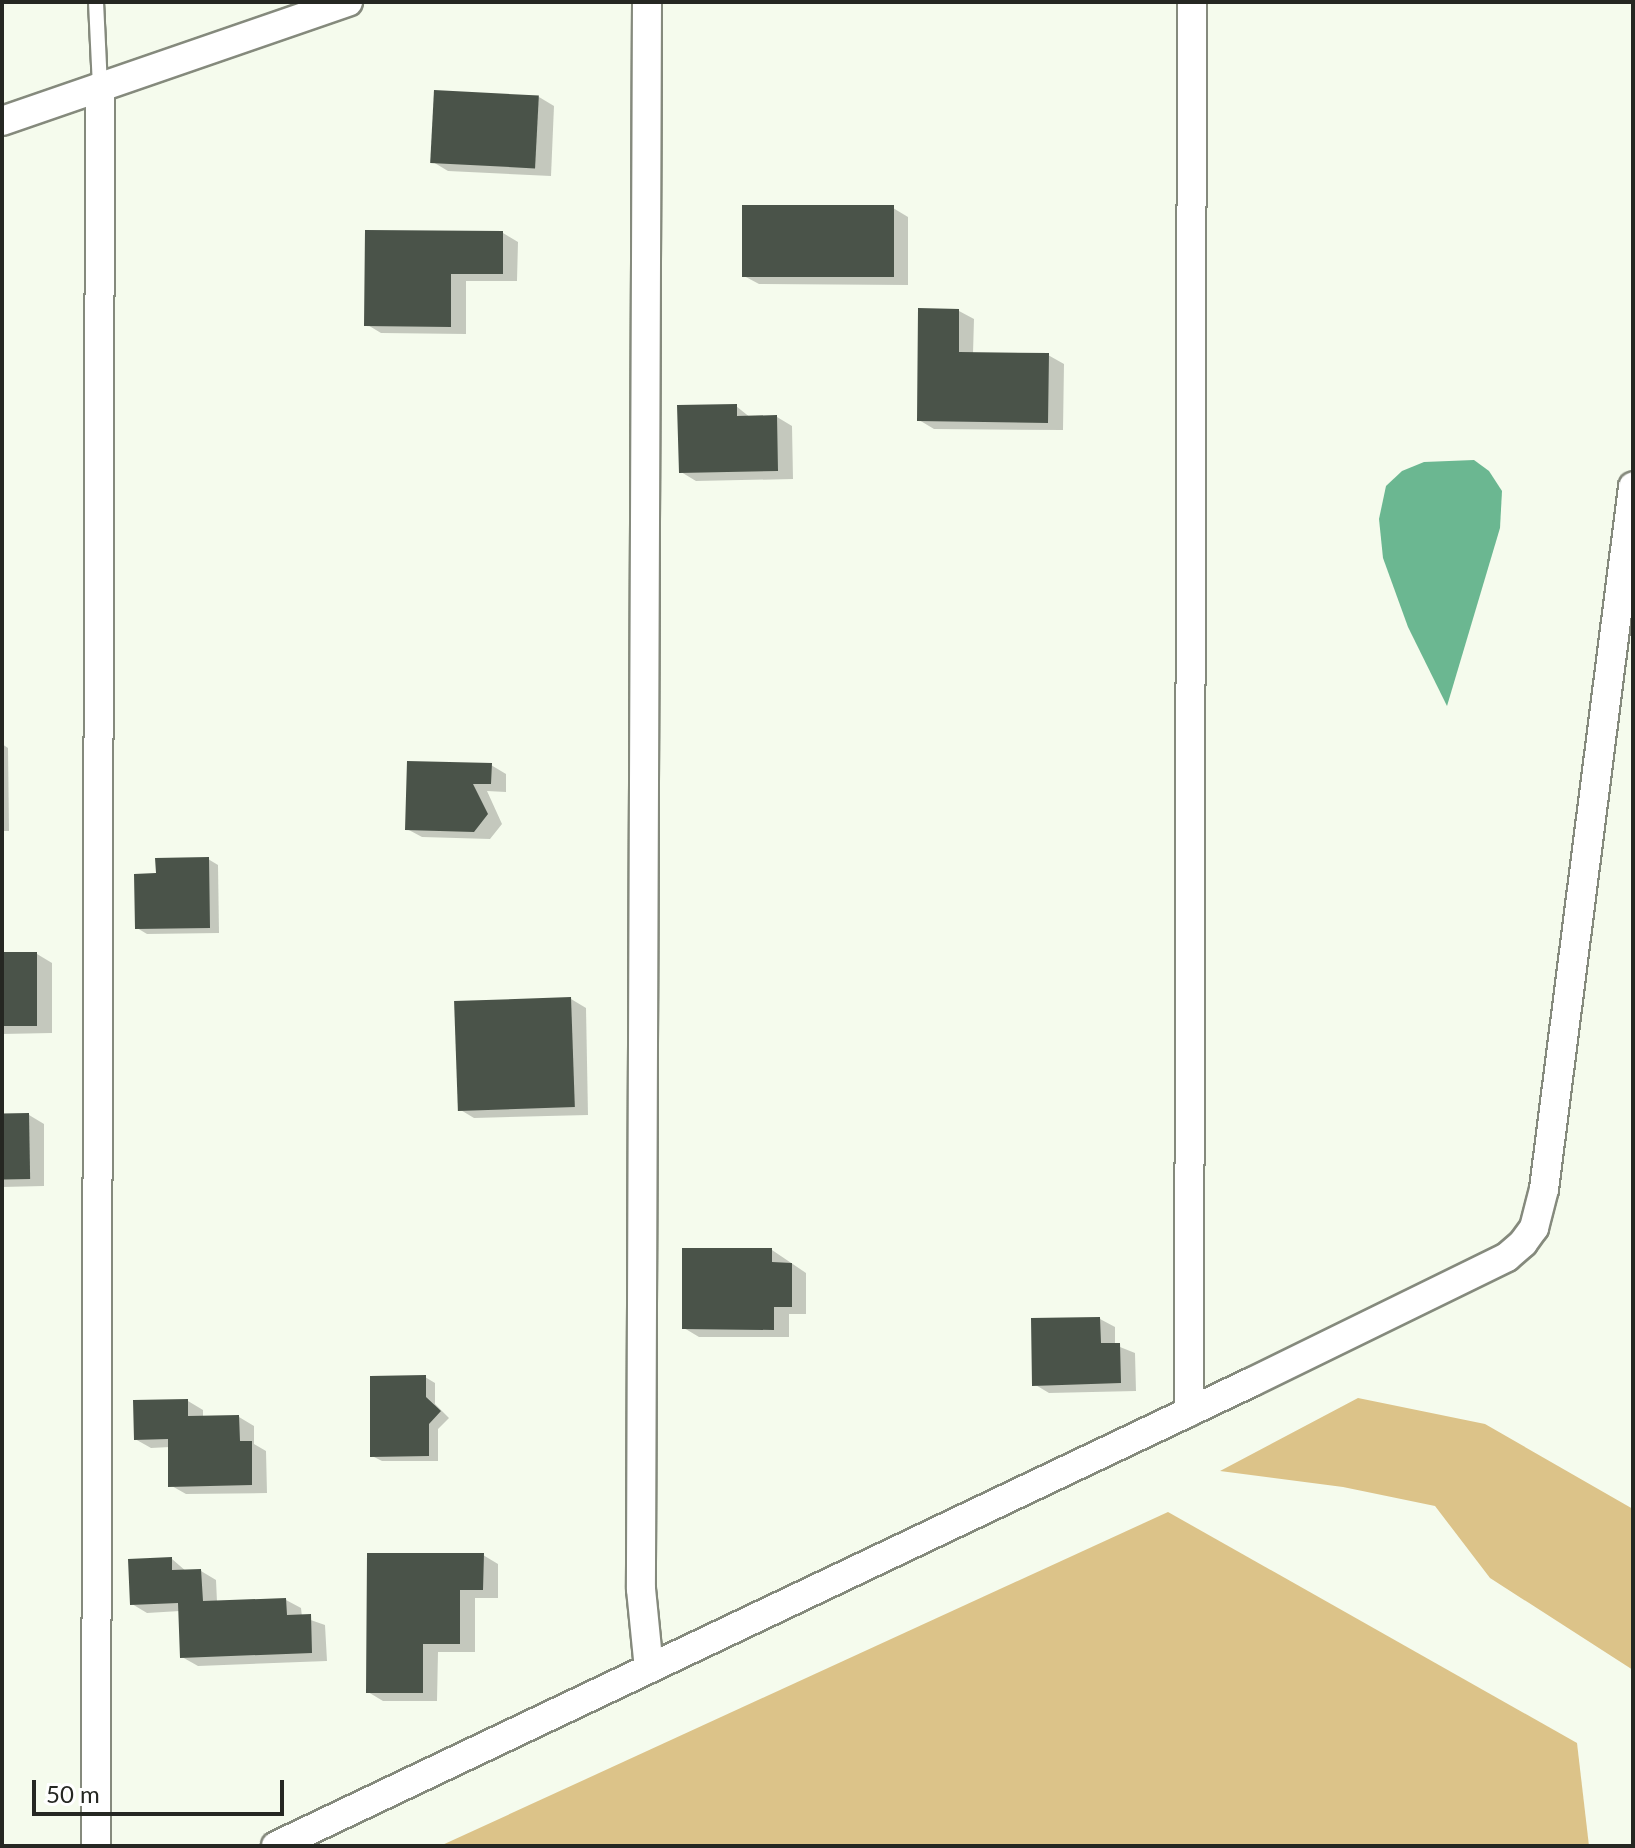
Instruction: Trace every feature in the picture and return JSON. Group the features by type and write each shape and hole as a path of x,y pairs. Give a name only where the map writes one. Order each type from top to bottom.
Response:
{"street":[{"path":"2,121 348,2"},
{"path":"647,2 641,1589 649,1669"},
{"path":"1189,1412 1192,2"},
{"path":"96,1846 100,87"},
{"path":"276,1846 1189,1412 1507,1257 1534,1228 1544,1189 1633,487"}],"lane":[{"path":"96,2 100,87"}],"shaded area":[{"path":"1474,460 1489,471 1502,491 1500,528 1447,706 1408,627 1383,558 1379,519 1386,486 1402,471 1424,462"},
{"path":"1358,1398 1485,1424 1633,1509 1633,1670 1490,1578 1435,1506 1343,1487 1220,1471"},
{"path":"1168,1512 1577,1743 1589,1846 440,1846"}],"building":[{"path":"434,90 539,95 535,168 430,163"},
{"path":"742,205 894,205 894,277 742,277"},
{"path":"365,230 503,231 503,274 451,274 451,327 364,326"},
{"path":"918,308 959,309 959,352 1049,353 1048,423 917,421"},
{"path":"737,404 737,416 777,415 778,471 679,473 677,405"},
{"path":"407,761 492,763 491,784 473,784 488,814 474,832 405,830"},
{"path":"209,857 210,928 135,929 134,874 156,873 155,858"},
{"path":"2,952 37,952 37,1026 2,1026"},
{"path":"571,997 575,1107 458,1111 454,1001"},
{"path":"2,1113 29,1113 30,1179 3,1179"},
{"path":"682,1248 772,1248 772,1262 792,1263 792,1307 774,1307 774,1330 682,1329"},
{"path":"1100,1317 1101,1343 1120,1343 1121,1383 1032,1386 1031,1318"},
{"path":"426,1375 426,1397 441,1411 429,1424 429,1456 370,1457 370,1376"},
{"path":"188,1399 188,1416 239,1415 240,1441 252,1441 252,1485 168,1487 168,1439 134,1440 133,1400"},
{"path":"367,1553 484,1553 483,1590 460,1590 460,1644 423,1644 423,1693 366,1693"},
{"path":"172,1557 172,1570 201,1569 203,1601 286,1598 287,1615 311,1614 312,1653 180,1658 178,1603 130,1605 128,1559"}]}
